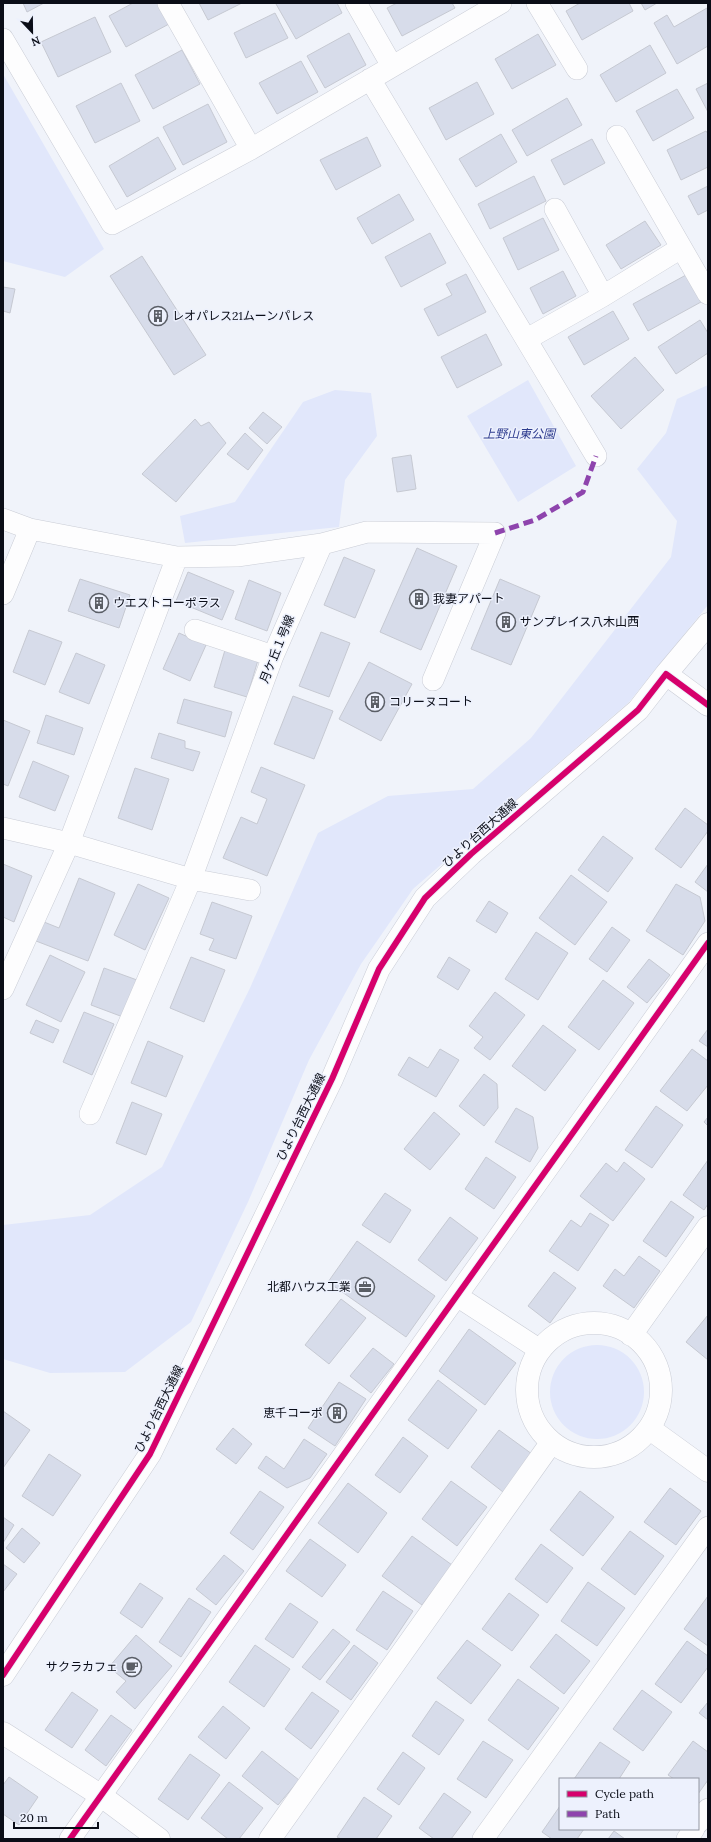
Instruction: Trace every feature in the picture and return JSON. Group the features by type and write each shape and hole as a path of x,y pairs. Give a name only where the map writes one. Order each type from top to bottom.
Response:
{"street":[{"path":"168,3 251,149"},
{"path":"356,3 392,66"},
{"path":"3,40 112,224 251,149 501,3"},
{"path":"537,3 577,69"},
{"path":"370,79 596,456"},
{"path":"617,136 708,294"},
{"path":"555,209 603,296"},
{"path":"527,339 603,296 681,248"},
{"path":"3,519 30,529 177,557 237,556 322,544 367,532 495,533 433,680"},
{"path":"3,594 30,529"},
{"name":"月ケ丘１号線","path":"90,1114 191,878 273,656 322,544"},
{"path":"3,989 69,843 177,557"},
{"name":"ひより台西大通線","path":"3,1675 150,1454 332,1079 379,969 425,898 472,854 638,710 708,624"},
{"path":"195,630 273,656"},
{"path":"666,674 708,705"},
{"path":"3,828 69,843 191,878 250,890"},
{"path":"70,1839 708,943"},
{"path":"631,1334 708,1227"},
{"path":"457,1296 540,1350"},
{"path":"593,1323 613,1326 631,1334 646,1348 656,1366 661,1386 659,1406 650,1429 636,1442 617,1453 594,1458 572,1454 552,1443 538,1428 529,1409 527,1389 530,1368 540,1350 555,1336 573,1327 586,1324 593,1323"},
{"path":"650,1429 708,1471"},
{"path":"270,1839 552,1443"},
{"path":"483,1839 708,1527"},
{"path":"3,1733 100,1796 160,1839"},
{"path":"699,1822 708,1809"},
{"path":"687,1839 693,1830"}],"green space":[{"path":"3,74 104,249 65,277 3,261"},
{"name":"上野山東公園","path":"528,380 576,466 518,502 467,416"},
{"path":"708,385 708,605 629,702 413,889 361,964 309,1060 248,1202 191,1322 125,1372 50,1373 3,1359 3,1225 90,1215 162,1167 250,988 318,833 388,796 473,789 531,738 671,557 677,521 637,469 666,433 677,399"},
{"path":"335,390 371,393 377,436 345,480 339,527 185,543 180,516 235,502 303,402"},
{"path":"597,1345 615,1349 630,1359 640,1374 644,1392 640,1410 630,1425 615,1435 597,1439 579,1435 564,1425 554,1410 550,1392 554,1374 564,1359 579,1349"}],"building":[{"path":"23,3 44,3 27,12"},
{"path":"133,3 157,3 169,24 126,47 109,16"},
{"path":"199,3 242,3 208,20"},
{"path":"337,3 342,13 296,39 276,4"},
{"path":"397,3 452,3 455,8 402,36 387,8"},
{"path":"580,3 629,3 633,11 582,40 566,11"},
{"path":"641,3 657,3 645,10"},
{"path":"707,8 708,46 677,64 654,23 667,15 674,27"},
{"path":"275,13 288,38 246,58 234,33"},
{"path":"95,17 111,52 58,77 41,42"},
{"path":"349,33 366,65 325,88 307,56"},
{"path":"538,34 556,65 512,89 495,59"},
{"path":"650,45 666,73 616,102 600,75"},
{"path":"182,50 200,84 153,109 135,75"},
{"path":"301,61 318,92 277,114 259,83"},
{"path":"477,82 494,114 446,140 429,108"},
{"path":"121,83 140,121 95,143 76,106"},
{"path":"708,83 708,112 696,89"},
{"path":"677,89 694,118 653,141 636,111"},
{"path":"567,98 582,125 527,156 512,130"},
{"path":"208,104 227,142 183,165 163,127"},
{"path":"706,131 708,134 708,167 681,180 667,150"},
{"path":"501,134 517,162 476,187 459,159"},
{"path":"158,137 176,169 127,197 109,166"},
{"path":"367,137 381,166 336,190 320,160"},
{"path":"592,139 605,163 564,185 551,160"},
{"path":"534,176 546,201 490,229 478,204"},
{"path":"708,186 708,210 698,215 688,196"},
{"path":"399,194 414,220 372,244 357,218"},
{"path":"543,218 559,250 518,270 503,238"},
{"path":"645,221 661,245 621,269 606,245"},
{"path":"430,233 446,263 401,287 385,257"},
{"name":"レオパレス21ムーンパレス","path":"142,256 206,355 174,375 110,276"},
{"path":"563,271 576,296 543,314 530,288"},
{"path":"466,274 486,312 438,336 424,309 452,295 446,284"},
{"path":"686,275 701,302 648,331 633,304"},
{"path":"3,287 15,289 10,313 3,311"},
{"path":"613,311 629,339 584,365 568,337"},
{"path":"700,320 708,333 708,353 676,374 658,347"},
{"path":"486,334 502,365 457,388 441,357"},
{"path":"635,357 664,390 621,429 591,396"},
{"path":"263,412 282,427 267,444 249,428"},
{"path":"195,419 201,426 209,422 226,443 176,502 142,474"},
{"path":"245,433 263,450 248,470 227,454"},
{"path":"411,455 416,489 397,492 392,458"},
{"name":"我妻アパート","path":"417,548 457,566 421,650 380,632"},
{"path":"344,557 375,570 355,618 324,605"},
{"path":"188,572 234,591 222,620 176,601"},
{"name":"ウエストコーポラス","path":"80,579 130,595 119,628 68,611"},
{"name":"サンプレイス八木山西","path":"500,579 540,596 511,665 471,649"},
{"path":"249,580 281,593 267,631 235,619"},
{"path":"29,630 62,642 45,685 13,672"},
{"path":"321,632 350,643 329,697 299,686"},
{"path":"179,633 206,645 190,681 163,669"},
{"path":"225,650 258,660 247,697 214,687"},
{"path":"76,653 105,665 89,704 59,692"},
{"name":"コリーヌコート","path":"369,662 412,684 381,741 339,719"},
{"path":"293,696 333,711 314,759 274,744"},
{"path":"184,699 232,712 225,737 177,723"},
{"path":"46,715 83,728 74,755 37,743"},
{"path":"3,720 30,731 8,786 3,784"},
{"path":"159,733 185,741 185,748 200,752 193,771 151,758"},
{"path":"33,761 69,776 55,811 19,797"},
{"path":"261,767 305,785 267,876 223,858 241,817 257,824 267,799 251,792"},
{"path":"135,768 169,779 152,830 118,818"},
{"path":"685,808 708,825 708,831 681,868 655,849"},
{"path":"603,836 633,858 608,892 578,870"},
{"path":"3,864 32,876 14,922 3,917"},
{"path":"708,864 708,892 695,882"},
{"path":"571,875 607,902 575,945 539,918"},
{"path":"79,878 115,893 88,961 36,941 44,922 59,928"},
{"path":"138,884 169,898 145,950 114,935"},
{"path":"676,884 700,897 705,921 683,955 646,931"},
{"path":"489,901 508,913 496,933 476,921"},
{"path":"212,902 252,916 236,959 209,950 214,939 200,934"},
{"path":"612,927 630,940 607,972 589,959"},
{"path":"536,932 568,953 538,1000 505,979"},
{"path":"50,955 85,972 61,1022 26,1005"},
{"path":"191,957 225,970 204,1022 170,1008"},
{"path":"449,957 470,970 458,990 437,977"},
{"path":"649,959 670,975 647,1003 627,987"},
{"path":"104,968 137,980 123,1017 91,1005"},
{"path":"603,980 634,1003 599,1050 568,1027"},
{"path":"495,992 525,1015 490,1060 474,1048 483,1037 469,1026"},
{"path":"84,1012 114,1024 92,1075 63,1062"},
{"path":"36,1020 59,1030 53,1043 30,1033"},
{"path":"543,1025 576,1050 545,1091 512,1066"},
{"path":"708,1029 708,1047 699,1041"},
{"path":"148,1041 183,1056 166,1097 131,1083"},
{"path":"440,1049 459,1060 436,1097 398,1075 409,1057 428,1068"},
{"path":"692,1049 708,1061 708,1085 687,1111 660,1091"},
{"path":"484,1074 497,1084 498,1108 484,1126 459,1106"},
{"path":"132,1102 162,1114 146,1155 116,1143"},
{"path":"656,1106 683,1125 652,1168 625,1150"},
{"path":"516,1108 533,1117 538,1148 530,1162 495,1142"},
{"path":"434,1112 460,1134 430,1170 404,1149"},
{"path":"708,1117 708,1126 704,1122"},
{"path":"486,1157 516,1177 494,1209 465,1189"},
{"path":"708,1160 708,1204 704,1210 683,1195"},
{"path":"624,1162 645,1179 613,1221 580,1196 606,1163 617,1172"},
{"path":"385,1193 411,1210 390,1243 362,1225"},
{"path":"671,1201 694,1217 666,1257 643,1241"},
{"path":"590,1213 609,1225 578,1271 549,1251 571,1220 581,1227"},
{"path":"450,1217 478,1238 446,1281 418,1260"},
{"path":"357,1241 435,1296 406,1337 328,1282"},
{"path":"639,1256 660,1271 634,1308 603,1286 615,1269 624,1276"},
{"path":"554,1272 576,1288 550,1323 528,1306"},
{"path":"341,1299 366,1318 329,1364 305,1345"},
{"path":"708,1315 708,1360 686,1342"},
{"path":"469,1329 516,1363 485,1405 439,1371"},
{"path":"373,1348 394,1364 371,1393 350,1376"},
{"path":"438,1380 477,1410 448,1449 408,1420"},
{"name":"恵千コーポ","path":"339,1382 366,1399 335,1446 308,1428"},
{"path":"3,1411 30,1430 3,1468"},
{"path":"233,1428 252,1444 236,1464 216,1449"},
{"path":"499,1430 532,1454 503,1492 471,1467"},
{"path":"403,1437 428,1456 400,1493 375,1475"},
{"path":"304,1439 327,1454 310,1478 287,1488 258,1468 266,1456 284,1469"},
{"path":"49,1454 81,1475 53,1516 22,1496"},
{"path":"451,1481 487,1507 457,1546 422,1519"},
{"path":"348,1483 387,1513 358,1553 318,1523"},
{"path":"670,1488 701,1511 676,1545 644,1522"},
{"path":"260,1491 284,1507 253,1550 230,1533"},
{"path":"580,1491 614,1517 583,1556 550,1530"},
{"path":"3,1517 14,1525 3,1543"},
{"path":"22,1528 40,1543 24,1563 6,1548"},
{"path":"630,1531 664,1556 635,1595 601,1569"},
{"path":"412,1536 452,1565 422,1605 382,1576"},
{"path":"310,1539 346,1565 322,1597 286,1571"},
{"path":"541,1544 573,1568 547,1603 515,1579"},
{"path":"224,1555 244,1571 216,1605 196,1589"},
{"path":"3,1564 17,1574 3,1592"},
{"path":"588,1582 625,1608 597,1646 561,1621"},
{"path":"140,1583 163,1598 142,1628 120,1613"},
{"path":"383,1591 413,1611 387,1650 356,1630"},
{"path":"509,1593 539,1615 512,1651 482,1629"},
{"path":"708,1596 708,1646 684,1629"},
{"path":"189,1598 211,1612 181,1657 159,1642"},
{"path":"290,1603 318,1622 293,1658 265,1639"},
{"path":"333,1629 350,1642 320,1680 302,1667"},
{"path":"556,1634 590,1661 564,1694 530,1667"},
{"path":"136,1635 172,1666 135,1709 116,1692 126,1681 109,1667"},
{"path":"467,1640 501,1665 471,1704 437,1678"},
{"path":"687,1641 708,1656 708,1667 681,1703 655,1684"},
{"path":"255,1645 290,1669 264,1707 229,1682"},
{"path":"354,1645 378,1663 351,1700 326,1682"},
{"path":"518,1679 559,1708 528,1750 488,1720"},
{"path":"642,1690 672,1712 643,1751 613,1729"},
{"path":"72,1692 98,1710 72,1748 45,1730"},
{"path":"312,1692 339,1711 311,1749 285,1729"},
{"path":"436,1701 464,1720 439,1755 412,1736"},
{"path":"708,1702 708,1720 699,1713"},
{"path":"223,1706 250,1728 226,1759 198,1737"},
{"path":"111,1715 132,1730 106,1766 85,1750"},
{"path":"483,1741 513,1760 486,1798 457,1779"},
{"path":"693,1741 708,1752 708,1780 699,1793 699,1778 672,1778 668,1775"},
{"path":"600,1742 630,1762 620,1778 575,1778"},
{"path":"262,1751 299,1780 278,1805 242,1776"},
{"path":"403,1752 425,1768 399,1805 377,1789"},
{"path":"190,1754 220,1775 188,1820 158,1799"},
{"path":"9,1777 38,1797 19,1825 3,1814 3,1785"},
{"path":"229,1782 263,1808 239,1839 228,1839 201,1818"},
{"path":"444,1793 471,1812 451,1839 434,1839 419,1828"},
{"path":"364,1797 392,1816 376,1839 341,1839 337,1837"},
{"path":"559,1807 559,1830 583,1830 577,1839 552,1839 542,1832"},
{"path":"614,1831 625,1839 608,1839"}],"marked path":[{"path":"495,533 535,520 583,492 596,456"}],"cycle path":[{"path":"3,1675 150,1454 332,1079 379,969 425,898 471,854 638,710 666,674 708,705"},
{"path":"70,1839 708,943"}],"place":[{"name":"レオパレス21ムーンパレス","path":"158,316"},
{"name":"我妻アパート","path":"419,599"},
{"name":"ウエストコーポラス","path":"99,603"},
{"name":"サンプレイス八木山西","path":"506,622"},
{"name":"コリーヌコート","path":"375,702"},
{"name":"北都ハウス工業","path":"365,1287"},
{"name":"恵千コーポ","path":"337,1413"},
{"name":"サクラカフェ","path":"132,1667"}]}
